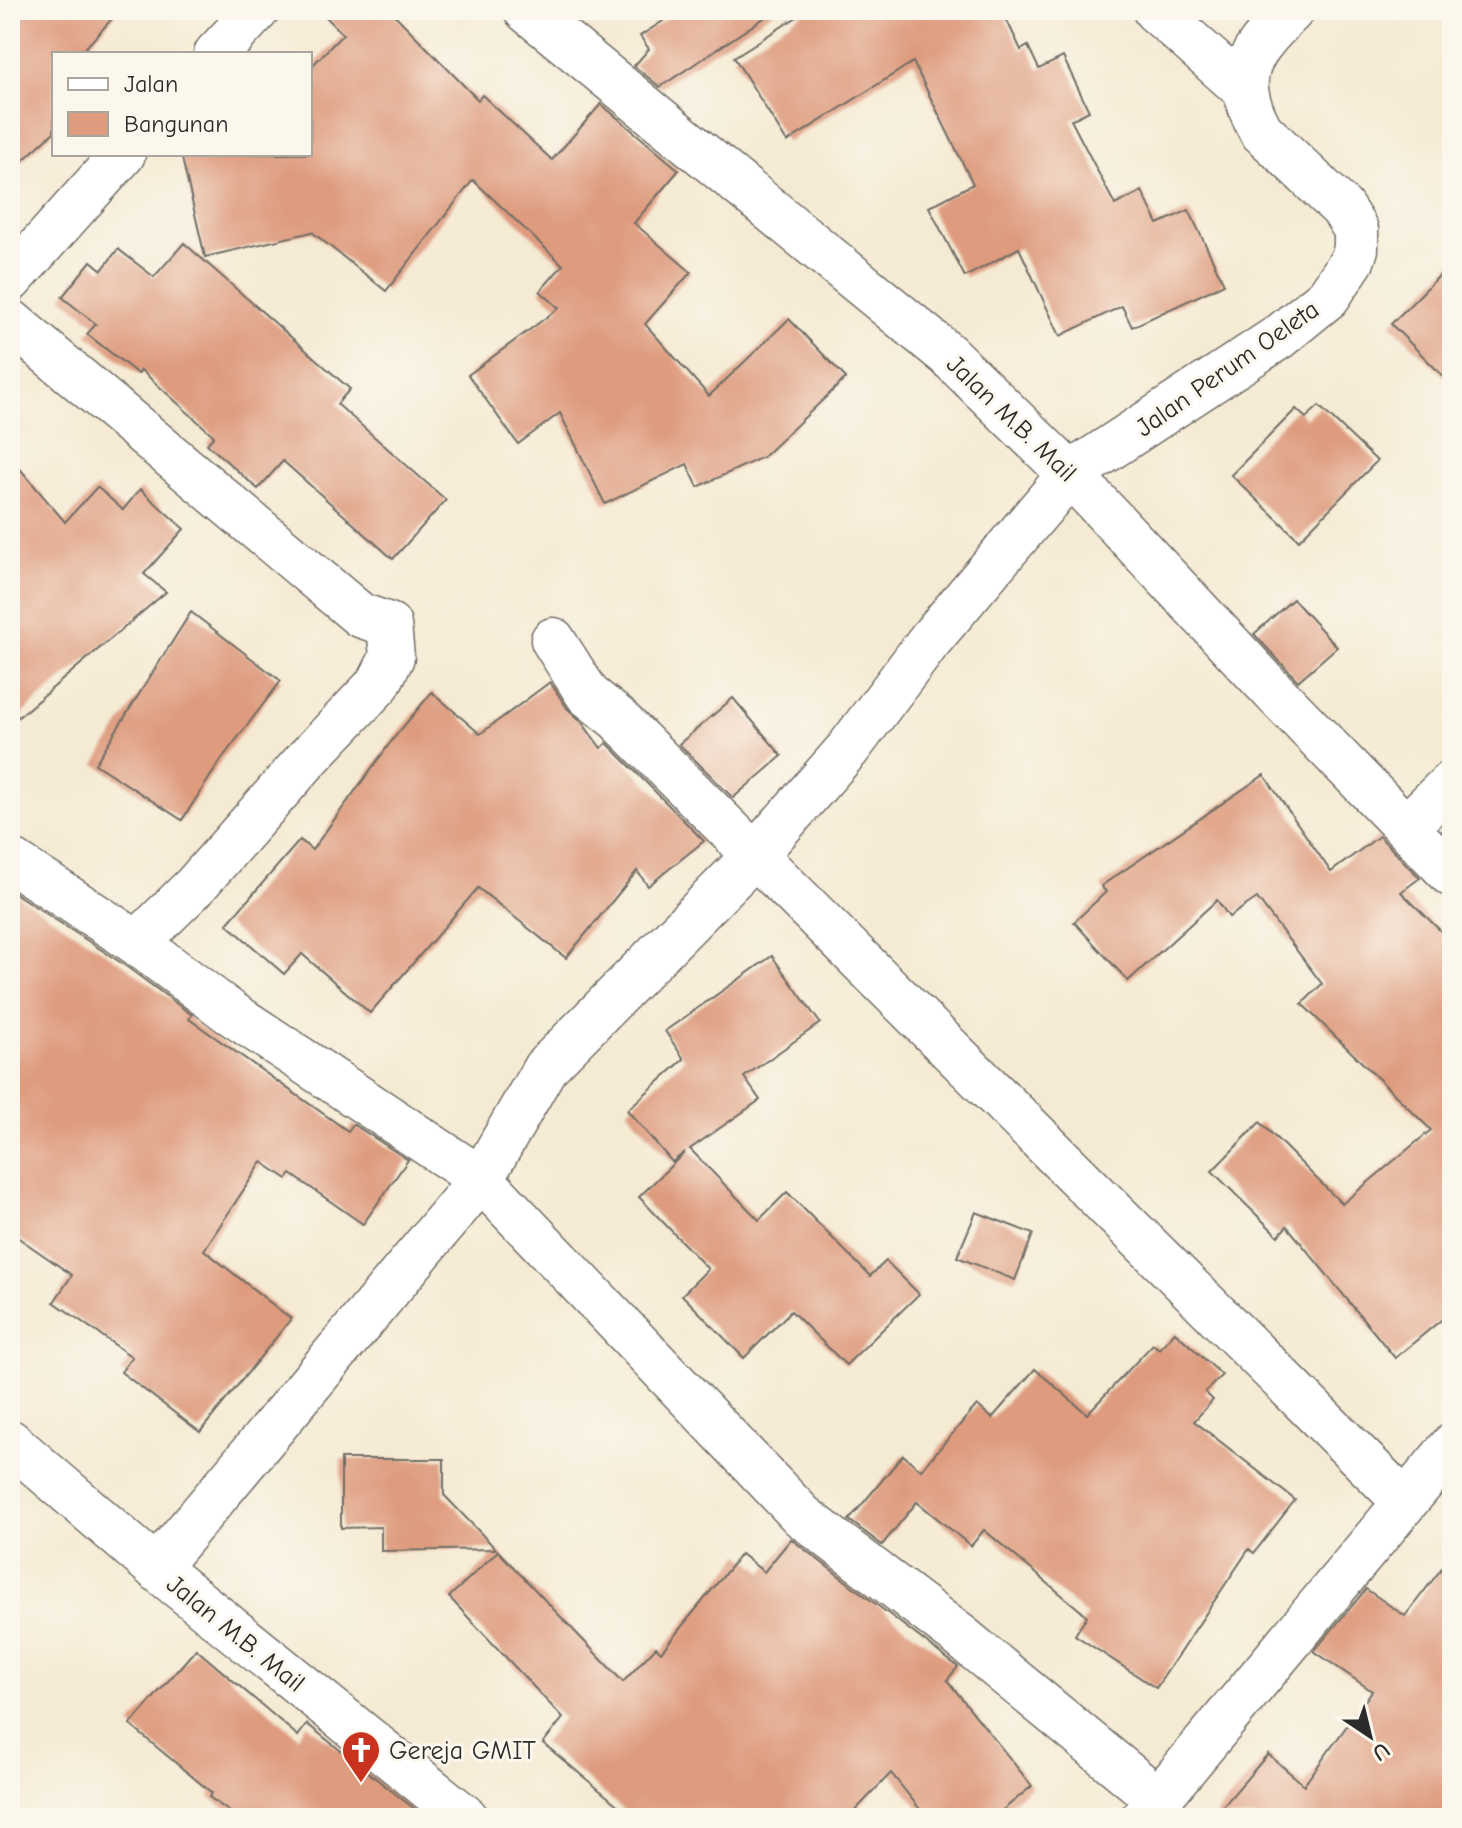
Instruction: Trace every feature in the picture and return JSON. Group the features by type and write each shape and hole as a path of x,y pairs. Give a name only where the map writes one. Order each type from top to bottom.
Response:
{"street":[{"path":"218,52 257,10"},
{"name":"Jalan M.B. Mail","path":"526,10 947,354 1070,474 1274,692 1452,875"},
{"path":"1155,10 1245,90"},
{"path":"1245,90 1251,57 1292,10"},
{"name":"Jalan Perum Oeleta","path":"1070,474 1279,337 1328,297 1352,261 1356,249 1356,230 1342,208 1261,131 1245,90"},
{"path":"10,280 121,156"},
{"path":"10,321 360,615 389,625 392,657 379,683 194,887 137,943"},
{"path":"156,1568 481,1179 545,1068 755,855 848,749 929,641 1070,474"},
{"path":"553,640 588,695 617,718 1405,1502"},
{"path":"1406,827 1452,782"},
{"path":"10,860 137,943 231,1013 481,1179 802,1516 960,1636 1150,1809 1452,1446"},
{"name":"Jalan M.B. Mail","path":"10,1442 156,1568 466,1818"}],"building":[{"path":"10,10 120,10 82,52 52,52 52,134 10,172"},
{"path":"319,10 390,10 478,100 482,95 552,160 601,104 679,170 634,223 691,272 645,324 709,396 789,319 846,378 763,457 698,487 687,464 605,504 560,413 518,444 468,375 559,308 540,291 563,265 473,180 386,291 312,232 205,257 181,156 312,156 312,66 343,34"},
{"path":"680,10 776,10 660,87 634,66 649,49 640,36"},
{"path":"808,10 1002,10 1021,50 1028,46 1039,69 1063,57 1089,111 1071,120 1115,205 1142,191 1158,224 1189,210 1224,284 1132,327 1122,306 1060,336 1019,248 965,277 929,207 973,184 913,62 787,142 734,57"},
{"path":"184,243 350,389 337,404 446,500 393,559 283,461 258,489 207,444 214,436 141,370 138,374 87,334 96,324 62,297 91,261 102,270 118,249 154,277"},
{"path":"1452,263 1452,385 1391,324"},
{"path":"1319,406 1377,461 1299,540 1231,475 1296,409 1306,418"},
{"path":"10,457 65,522 97,487 123,510 140,489 184,529 144,574 166,592 10,724"},
{"path":"1293,599 1337,647 1298,681 1254,634"},
{"path":"191,612 281,681 223,757 182,820 95,764"},
{"path":"550,682 567,708 601,748 607,743 704,841 648,886 637,871 566,958 478,888 370,1013 302,954 284,974 227,924 300,840 312,850 393,739 432,692 480,734"},
{"path":"733,698 782,756 733,798 679,744"},
{"path":"1264,775 1331,872 1379,836 1420,878 1401,892 1452,942 1452,1311 1395,1358 1287,1226 1278,1236 1212,1171 1260,1122 1342,1204 1431,1130 1302,1004 1322,984 1257,898 1229,917 1217,900 1128,981 1074,922 1106,892 1101,886"},
{"path":"10,890 123,964 192,1015 189,1019 348,1131 353,1124 408,1160 363,1224 291,1174 287,1179 262,1162 204,1250 291,1319 200,1432 121,1372 132,1357 54,1302 72,1275 10,1232"},
{"path":"772,956 820,1023 744,1077 760,1100 690,1149 759,1220 787,1192 870,1276 886,1261 919,1294 846,1365 791,1311 744,1358 682,1295 708,1269 639,1197 685,1152 672,1162 627,1110 684,1059 665,1031"},
{"path":"976,1212 1033,1234 1015,1280 957,1257"},
{"path":"1175,1332 1222,1375 1205,1392 1213,1400 1194,1421 1295,1500 1254,1553 1249,1549 1156,1688 1075,1635 1087,1616 984,1530 971,1546 917,1502 882,1545 849,1520 903,1455 921,1470 977,1405 992,1418 1035,1369 1087,1414 1153,1344 1159,1349"},
{"path":"341,1459 444,1459 444,1495 496,1549 381,1551 381,1527 341,1528"},
{"path":"791,1539 958,1667 947,1680 1032,1786 993,1818 927,1818 891,1773 848,1818 633,1818 543,1743 563,1718 449,1597 498,1551 623,1682 656,1647 661,1652 741,1554 764,1572"},
{"path":"1452,1555 1452,1818 1213,1818 1268,1754 1304,1785 1372,1691 1314,1651 1366,1589 1405,1616"},
{"path":"196,1649 298,1736 307,1724 426,1818 238,1818 209,1797 212,1793 130,1725"}],"place":[{"name":"Gereja GMIT","path":"361,1784"}]}
